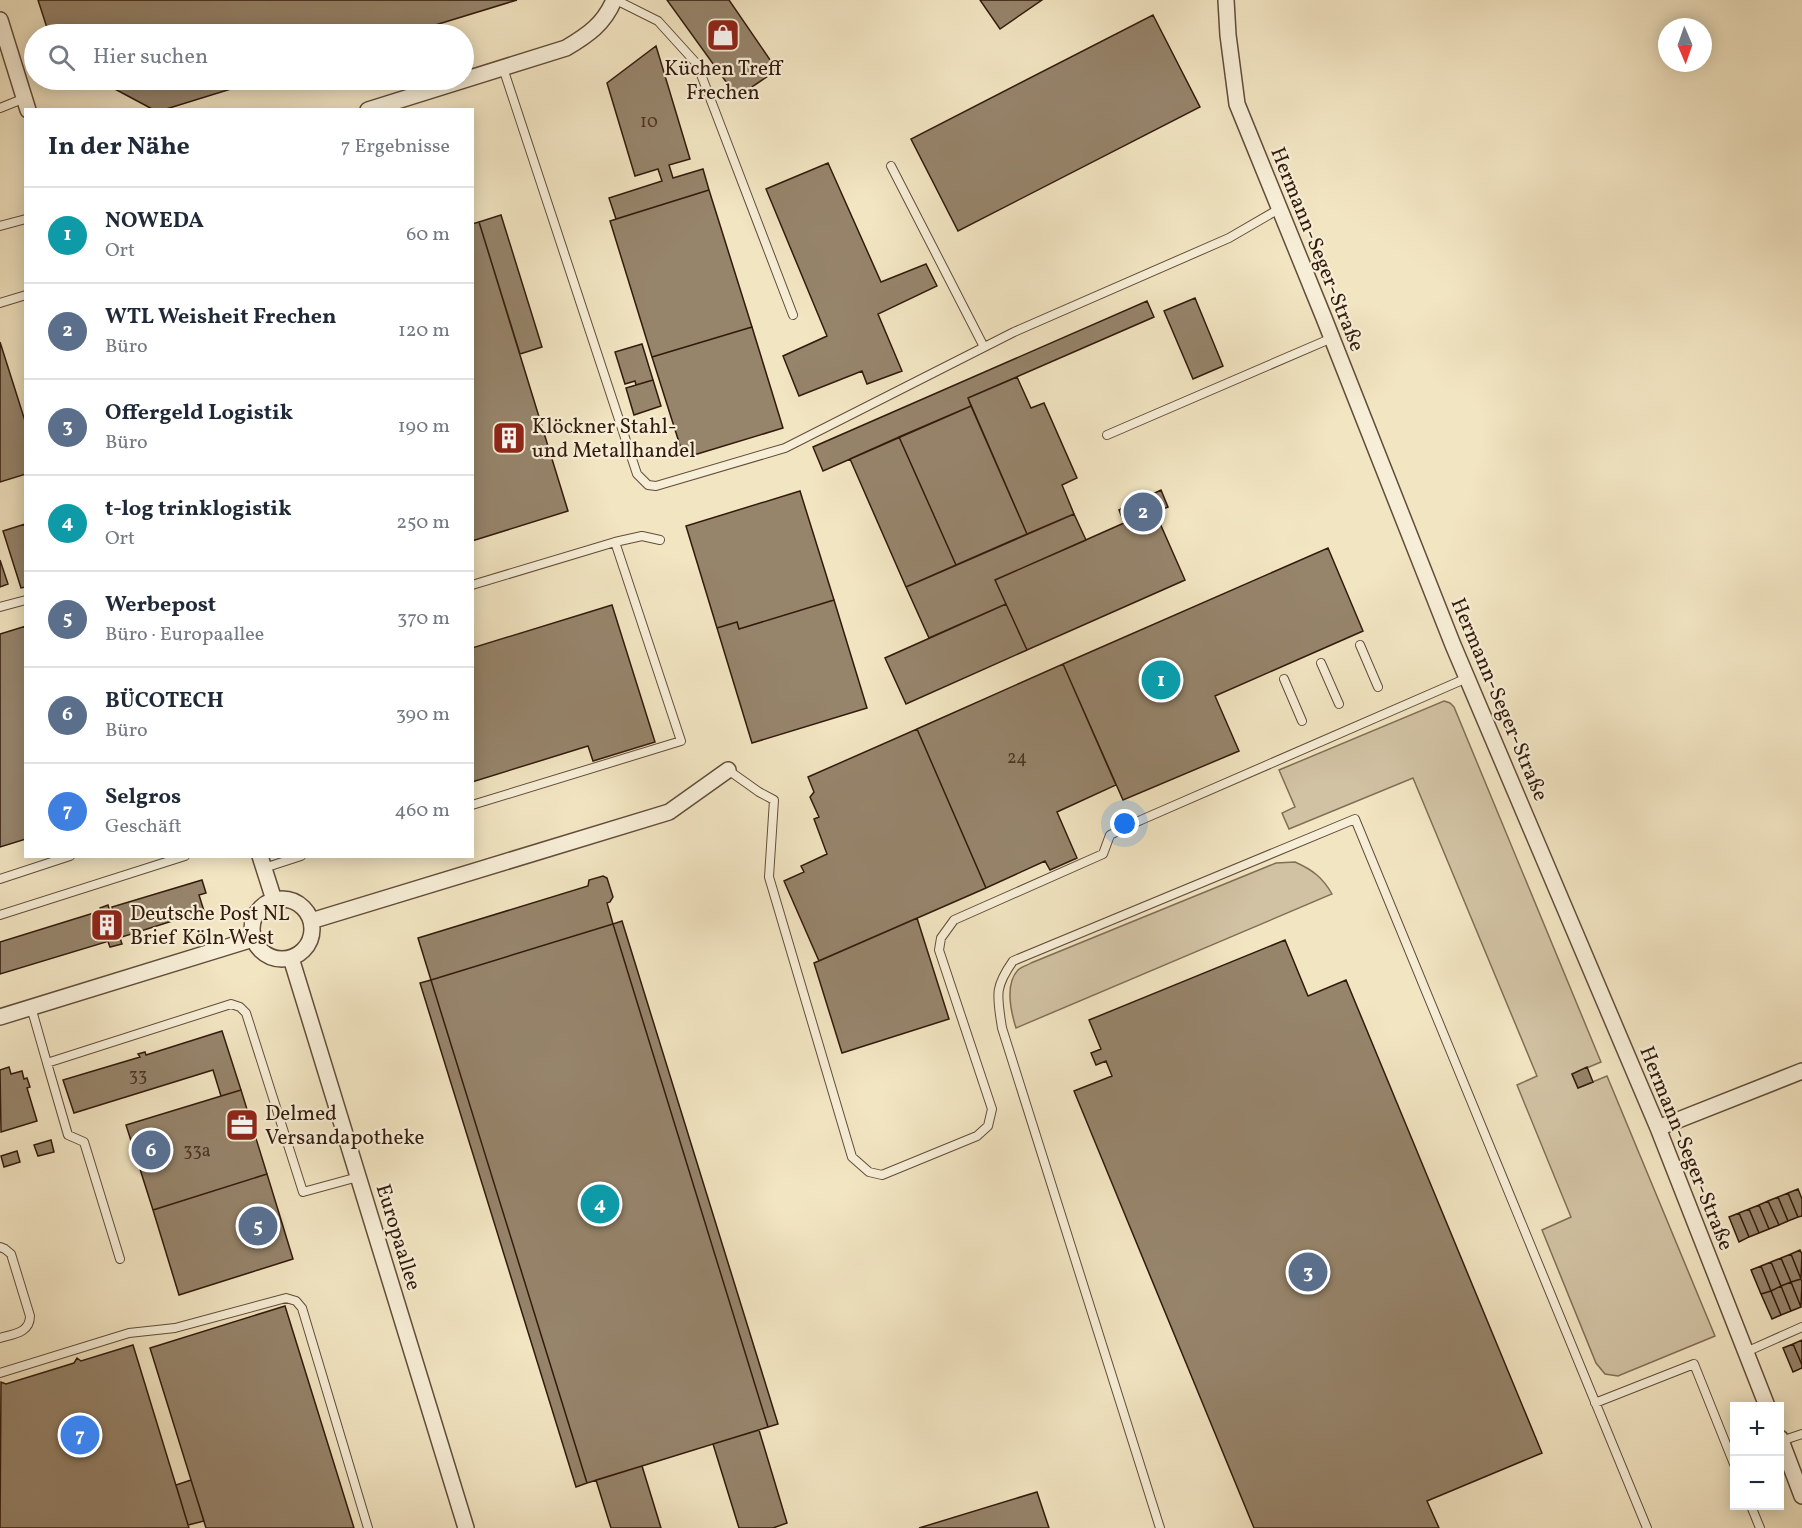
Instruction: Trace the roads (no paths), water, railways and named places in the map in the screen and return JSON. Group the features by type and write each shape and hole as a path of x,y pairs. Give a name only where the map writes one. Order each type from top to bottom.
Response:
{"street":[{"path":"474,77 566,48 594,31 615,0"},
{"name":"Hermann-Seger-Straße","path":"1226,0 1237,104 1467,678 1658,1128 1765,1402"},
{"path":"0,20 26,104"},
{"path":"374,108 432,90"},
{"path":"311,921 669,812 728,770"},
{"path":"262,862 274,900"},
{"path":"285,899 295,902 307,912 311,921 312,935 308,945 300,954 291,958 279,959 269,956 258,948 253,939 252,926 255,916 264,905 274,900 285,899"},
{"path":"0,1017 253,939"},
{"name":"Europaallee","path":"291,958 466,1528"},
{"path":"1658,1128 1802,1071"},
{"path":"1784,1450 1802,1496"}],"lane":[{"path":"615,0 658,21 697,64 793,315"},
{"path":"503,68 637,474 648,485 663,485 785,448 984,347 1229,238 1279,208"},
{"path":"0,108 26,104"},
{"path":"891,166 984,347"},
{"path":"0,226 24,220"},
{"path":"0,303 24,296"},
{"path":"1107,435 1332,338"},
{"path":"474,584 615,542 642,536 660,540"},
{"path":"474,803 681,741 615,542"},
{"path":"0,607 24,601"},
{"path":"1360,645 1378,687"},
{"path":"1321,663 1339,704"},
{"path":"728,770 774,800 769,877 852,1157 869,1172 882,1175 977,1136 988,1126 992,1109 939,950 941,938 954,920 1103,854 1110,835 1141,820 1467,678"},
{"path":"1284,679 1302,721"},
{"path":"1160,1528 1002,1028 998,999 1000,979 1013,961 1355,819 1647,1528"},
{"path":"0,879 64,858"},
{"path":"0,915 179,858"},
{"path":"262,862 288,858"},
{"path":"47,1064 231,1004 246,1013 303,1192 358,1177"},
{"path":"31,1007 68,1135 84,1142 120,1259"},
{"path":"0,1248 11,1254 30,1316 30,1323 20,1332 0,1338"},
{"path":"0,1373 129,1332 175,1328 286,1298 296,1301 302,1308 368,1528"},
{"path":"1746,1352 1802,1327"},
{"path":"1595,1402 1694,1364 1731,1456"},
{"path":"1784,1439 1802,1434"},
{"path":"1753,1510 1760,1528"}],"place":[{"name":"Küchen Treff Frechen","path":"723,35"},
{"name":"Klöckner Stahl- und Metallhandel","path":"509,438"},
{"name":"WTL Weisheit Frechen","path":"1143,512"},
{"name":"NOWEDA","path":"1161,680"},
{"name":"Deutsche Post NL Brief Köln West","path":"107,925"},
{"name":"Delmed Versandapotheke","path":"242,1125"},
{"name":"BÜCOTECH","path":"151,1150"},
{"name":"t-log trinklogistik","path":"600,1204"},
{"name":"Werbepost","path":"258,1226"},
{"name":"Offergeld Logistik","path":"1308,1272"},
{"name":"Selgros","path":"80,1435"}]}
